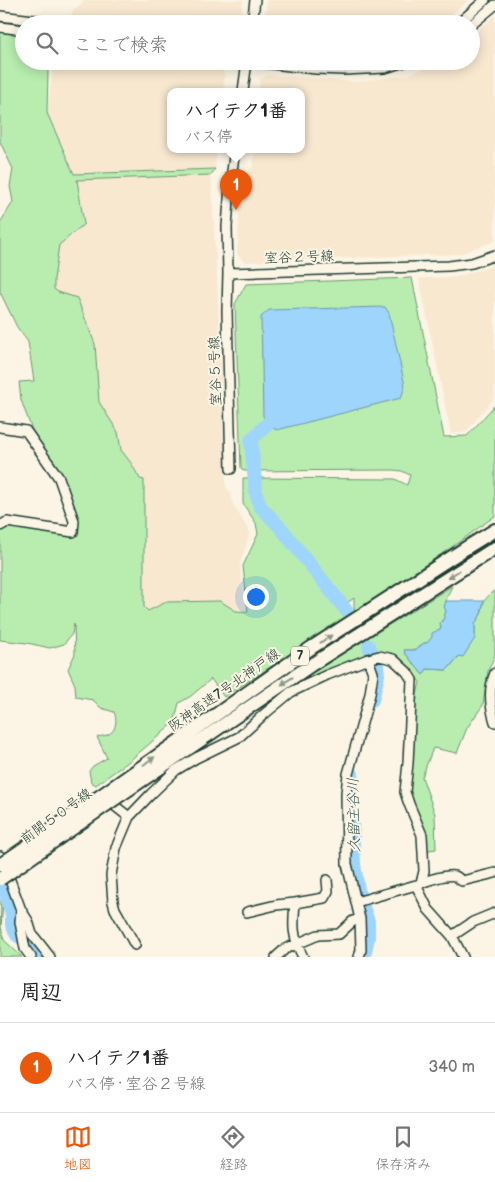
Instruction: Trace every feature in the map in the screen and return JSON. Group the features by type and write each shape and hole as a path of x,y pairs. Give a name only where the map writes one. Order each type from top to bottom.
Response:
{"highway":[{"path":"469,546 495,525"},
{"name":"阪神高速7号北神戸線","path":"2,871 112,794 311,648 495,530"},
{"name":"阪神高速7号北神戸線","path":"112,794 495,548"}],"street":[{"path":"253,15 255,0"},
{"path":"468,15 485,0"},
{"path":"480,18 495,5"},
{"path":"0,16 15,18"},
{"path":"0,27 15,29"},
{"path":"243,88 246,70"},
{"path":"228,273 227,227 235,153"},
{"name":"室谷２号線","path":"228,273 449,266 472,263 495,255"},
{"name":"室谷５号線","path":"228,273 227,311 231,469"},
{"path":"0,427 26,431 58,478 74,521 73,532 7,522 0,526"},
{"path":"359,957 361,950 360,901 348,864 346,793 348,774 370,694 373,673 372,658"},
{"path":"135,945 115,909 111,875 116,848 129,817 176,770 196,758 239,738 291,692 327,675 372,658 393,659 407,672 412,680 405,792 422,835 424,871 418,884 428,909 452,936 463,957"},
{"path":"494,676 490,702 495,722"},
{"name":"前開５０号線","path":"2,871 105,798 129,817"},
{"path":"0,856 2,871 28,922 32,934 50,957"},
{"path":"360,901 431,879 457,876 462,881 495,873"},
{"path":"247,912 276,904 324,898 328,891 327,880"},
{"path":"295,903 293,928 296,944 303,957"},
{"path":"21,910 20,922 25,949 31,957"},
{"path":"452,936 473,922 495,913"},
{"path":"276,957 285,949 318,935 339,934 353,921 360,919"}],"shaded area":[{"path":"86,0 243,0 241,15 71,15 74,9"},
{"path":"267,0 469,0 451,15 265,15"},
{"path":"495,15 495,241 459,254 244,262 237,254 241,179 253,166 255,153 305,153 305,88 259,88 260,79 268,75 358,82 408,75 420,70 480,70 480,28"},
{"path":"53,70 222,70 225,76 223,88 167,88 167,153 217,153 215,169 74,174 47,113"},
{"path":"211,175 226,487 231,493 232,502 250,533 240,563 248,612 236,612 220,601 166,602 148,611 144,608 144,481 140,479 121,450 118,432 99,402 95,344 77,299 54,289 54,279 59,245 84,224 77,180"},
{"path":"495,265 495,397 466,432 451,434 419,278 456,277"}],"green space":[{"path":"0,32 15,34 15,70 48,70 47,113 74,174 215,169 211,175 77,180 84,224 59,245 54,289 77,298 95,344 99,402 118,432 121,450 140,479 144,480 144,607 148,611 166,602 220,601 236,611 248,612 243,566 258,534 256,523 243,504 243,478 395,479 407,485 410,475 402,471 393,470 244,471 241,468 235,304 246,284 412,278 444,437 467,436 495,405 495,516 359,609 354,610 354,598 347,603 322,570 264,504 260,491 252,491 257,507 348,617 224,697 211,679 191,696 179,703 174,723 128,762 96,785 91,782 89,771 93,766 107,758 97,737 106,735 114,730 116,717 114,712 101,708 93,700 76,697 75,685 68,669 75,654 74,624 72,634 64,644 50,648 0,640 0,531 7,526 76,535 79,519 65,480 32,430 21,400 19,382 34,381 28,342 17,327 0,292 0,223 13,202 10,186 13,169 0,142"},
{"path":"452,586 446,601 446,611 441,629 427,643 424,643 415,650 405,650 405,653 423,675 427,669 447,670 475,638 475,624 481,614 484,601 495,590 495,655 488,671 483,705 467,728 457,753 433,748 422,777 435,814 436,849 429,850 427,855 427,845 422,823 408,793 417,695 420,682 400,658 376,651 296,682"},
{"path":"1,887 3,904 1,927 4,940 22,957 0,957"}],"water":[{"path":"385,307 389,313 405,386 401,398 277,430 269,426 263,416 261,317 269,310"},
{"path":"446,601 484,601 481,614 475,624 475,638 463,657 459,656 447,670 427,669 423,675 404,650 415,650 424,643 427,643 432,637 432,633 441,629 440,623 446,611 444,607"}],"waterway":[{"name":"久留主谷川","path":"279,413 251,440 256,493 260,506 280,527 346,610"},
{"name":"久留主谷川","path":"369,646 377,665 378,675 372,700"},
{"name":"久留主谷川","path":"352,774 350,781 354,864 359,896 368,921 368,937 364,957"},
{"path":"0,874 12,915 12,925 17,935 31,944 40,957"}],"place":[{"name":"ハイテク1番","path":"236,210"}]}
